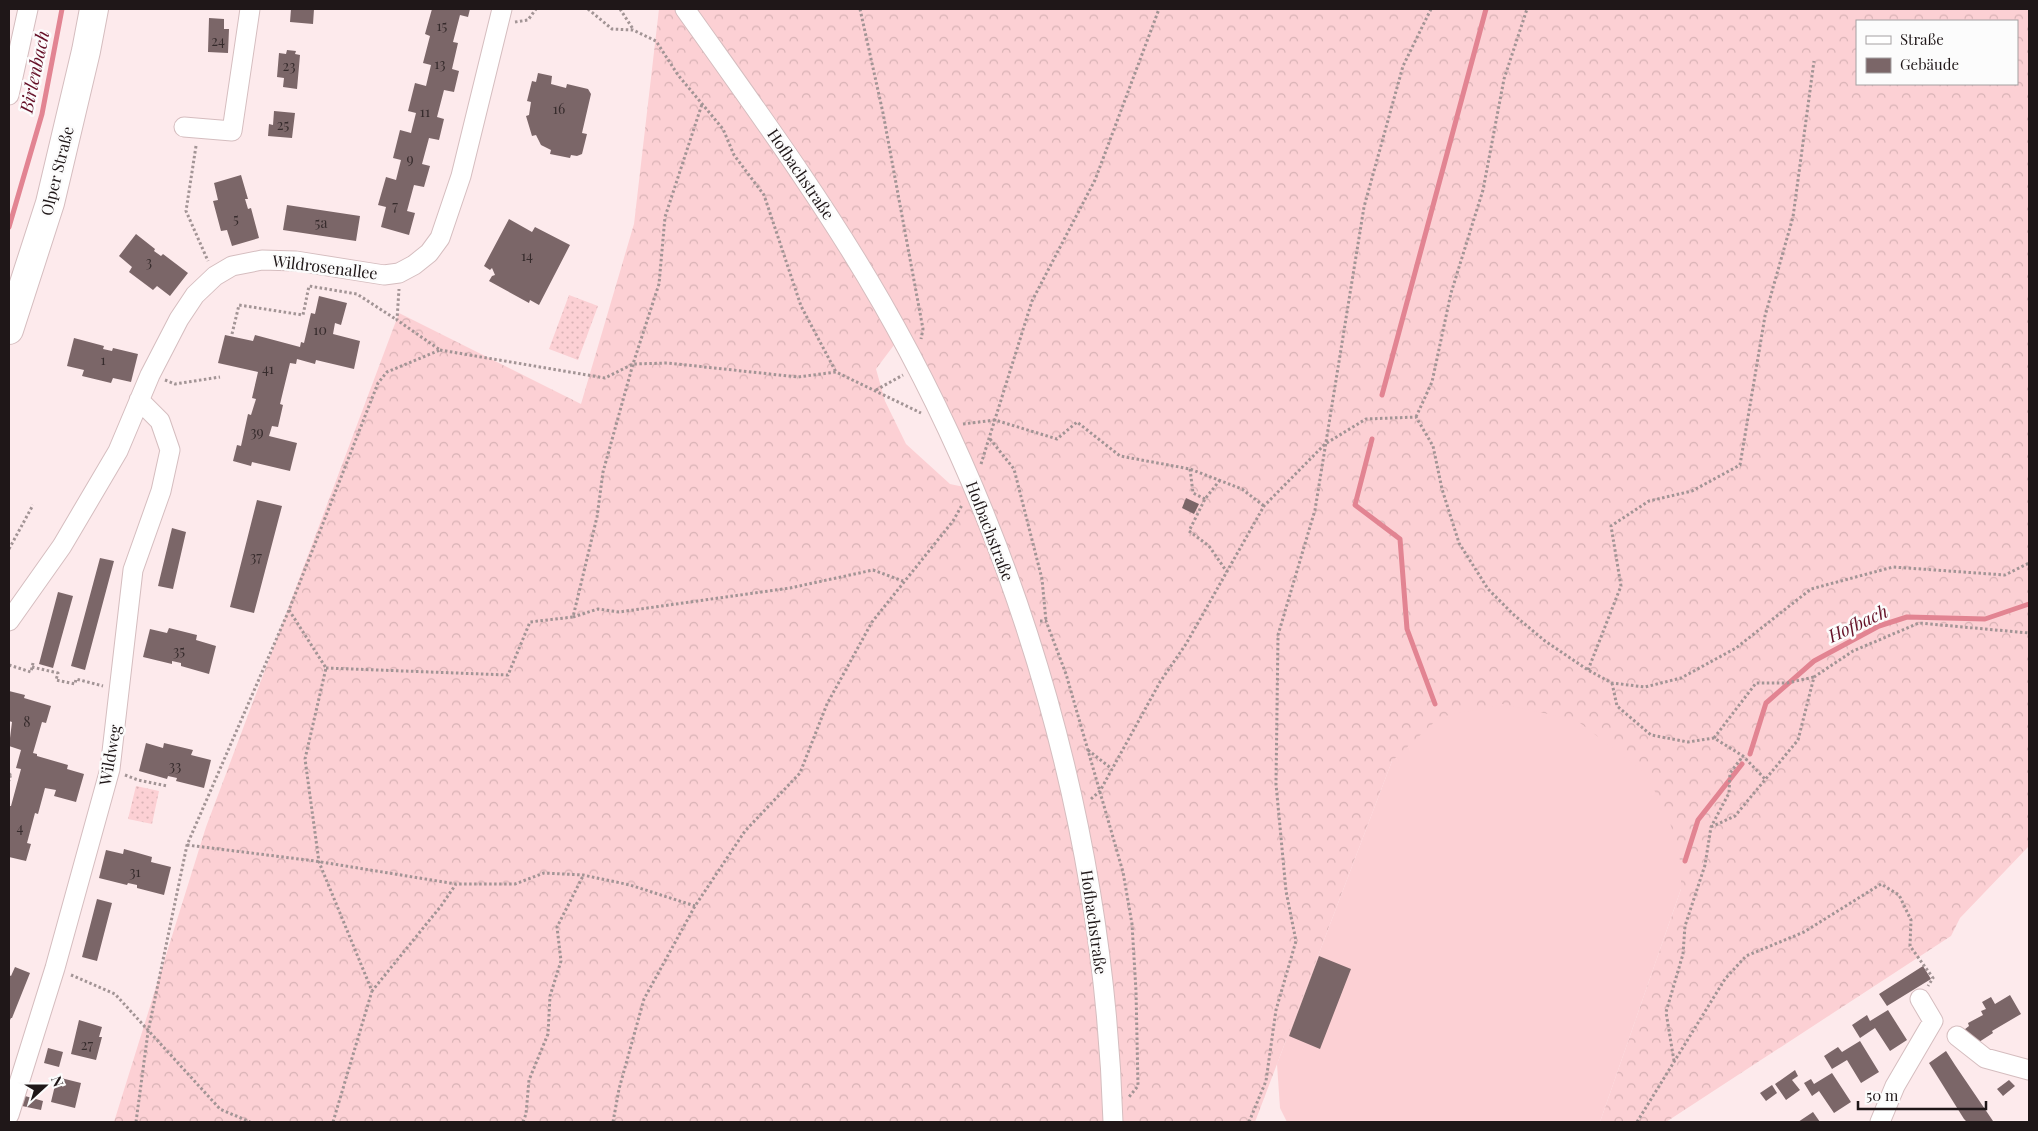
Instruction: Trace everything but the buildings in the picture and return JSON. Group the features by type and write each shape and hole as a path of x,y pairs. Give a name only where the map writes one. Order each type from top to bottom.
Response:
{"main road":[{"name":"Olper Straße","path":"9,330 50,203 94,9"}],"street":[{"path":"9,95 28,9"},
{"path":"192,127 232,131 250,9"},
{"name":"Wildrosenallee","path":"9,621 62,546 118,451 150,375 194,295 215,276 232,266 262,260 296,261 384,275 399,273 414,265 429,253 440,238 461,176 502,9"},
{"name":"Hofbachstraße","path":"686,9 844,238 883,304 916,367 973,486 1000,554 1024,623 1052,716 1076,814 1100,953 1108,1035 1113,1120"},
{"name":"Wildweg","path":"9,1114 55,968 110,769 133,570 160,491 170,450 160,420 139,400"},
{"path":"1880,1122 1895,1086 1933,1021 1920,999"},
{"path":"1957,1036 1985,1058 2029,1070"}],"path":[{"path":"588,9 612,28 633,30 656,41 678,75 723,129 734,155 764,195 801,306 836,372"},
{"path":"620,9 633,30"},
{"path":"232,334 239,305 303,315 309,286 357,294 440,350 605,378 633,364 668,363 798,378 836,372 876,390 916,367 923,329 860,9"},
{"path":"613,1122 619,1089 644,999 695,906 745,831 800,773 827,704 872,622 953,521 973,486 990,438 1032,302 1095,180 1158,9"},
{"path":"1249,1122 1266,1081 1276,1010 1296,941 1286,891 1276,784 1278,635 1315,510 1364,207 1403,66 1431,9"},
{"path":"1416,417 1432,382 1451,293 1483,190 1504,79 1527,9"},
{"path":"1588,670 1622,586 1611,526 1649,501 1692,491 1740,465 1765,316 1793,217 1814,61"},
{"path":"572,617 597,517 603,472 633,364 659,284 665,217 702,104"},
{"path":"192,127 186,211 215,276"},
{"path":"384,275 399,289 398,320"},
{"path":"136,1122 148,1032 187,845 289,610 378,383 387,372 440,350"},
{"path":"150,375 175,384 220,377"},
{"path":"1100,791 1160,682 1186,644 1264,506 1325,444 1366,419 1416,417"},
{"path":"1416,417 1433,446 1442,489 1459,543 1488,589 1514,615 1545,641 1588,670 1612,683 1645,687 1681,678 1736,648 1811,589 1893,567 2004,575 2029,563"},
{"path":"995,420 1057,439 1078,422 1120,456 1190,469 1242,489 1264,506"},
{"path":"990,438 1014,469 1042,579 1046,621 1066,674 1123,872 1132,924 1136,991 1138,1086 1113,1120"},
{"path":"1190,469 1193,492 1206,499"},
{"path":"1220,480 1206,499 1189,531 1209,546 1227,572"},
{"path":"9,549 33,505"},
{"path":"326,668 508,676 530,622 572,617 598,609 620,612 790,588 873,570 903,581"},
{"path":"289,610 326,668 305,759 319,862 372,991"},
{"path":"1024,623 1046,621"},
{"path":"1714,738 1756,683 1787,684 1814,677 1853,651 1919,623 2029,633"},
{"path":"9,665 31,672 32,665 58,673 56,680 75,684 76,679 120,690"},
{"path":"1711,827 1735,816 1798,740 1814,677"},
{"path":"1612,683 1617,706 1651,735 1688,742 1714,738 1743,756 1766,780"},
{"path":"1088,750 1112,769"},
{"path":"1674,1062 1666,1012 1683,954 1685,926 1704,865 1711,827 1729,793 1730,773 1743,756"},
{"path":"9,775 11,773 9,781"},
{"path":"138,780 168,786"},
{"path":"187,845 319,862 456,884 514,884 544,873 583,875 630,885 695,906"},
{"path":"523,1122 526,1114 529,1080 548,1034 550,996 561,961 557,926 583,875"},
{"path":"333,1122 372,991 441,906 456,884"},
{"path":"1637,1122 1724,979 1746,956 1804,932 1881,884 1900,894 1911,920 1910,946 1932,978 1920,999"},
{"path":"55,968 115,994 220,1109 250,1122"}],"green space":[{"path":"659,9 2029,9 2029,846 1960,918 1951,936 1666,1122 1600,1122 1681,889 1392,761 1255,1122 114,1122 206,827 399,313 581,404 634,224","holes":["894,345 922,394 964,487 950,484 906,444 885,401 876,369"]},
{"path":"569,295 598,306 578,360 549,349"},
{"path":"1502,704 1576,720 1644,772 1668,815 1681,864 1681,889 1600,1122 1287,1122 1280,1108 1277,1064 1392,761 1440,717"},
{"path":"136,786 159,791 152,824 128,819"}],"waterway":[{"name":"Birlenbach","path":"9,227 42,114 62,9"},
{"path":"1382,395 1486,9"},
{"path":"1372,439 1355,505 1400,539 1407,629 1435,704"},
{"name":"Hofbach","path":"1750,754 1766,703 1814,661 1879,626 1907,617 1985,619 2029,604"},
{"name":"Hofbach","path":"1685,861 1698,820 1742,764"}]}
